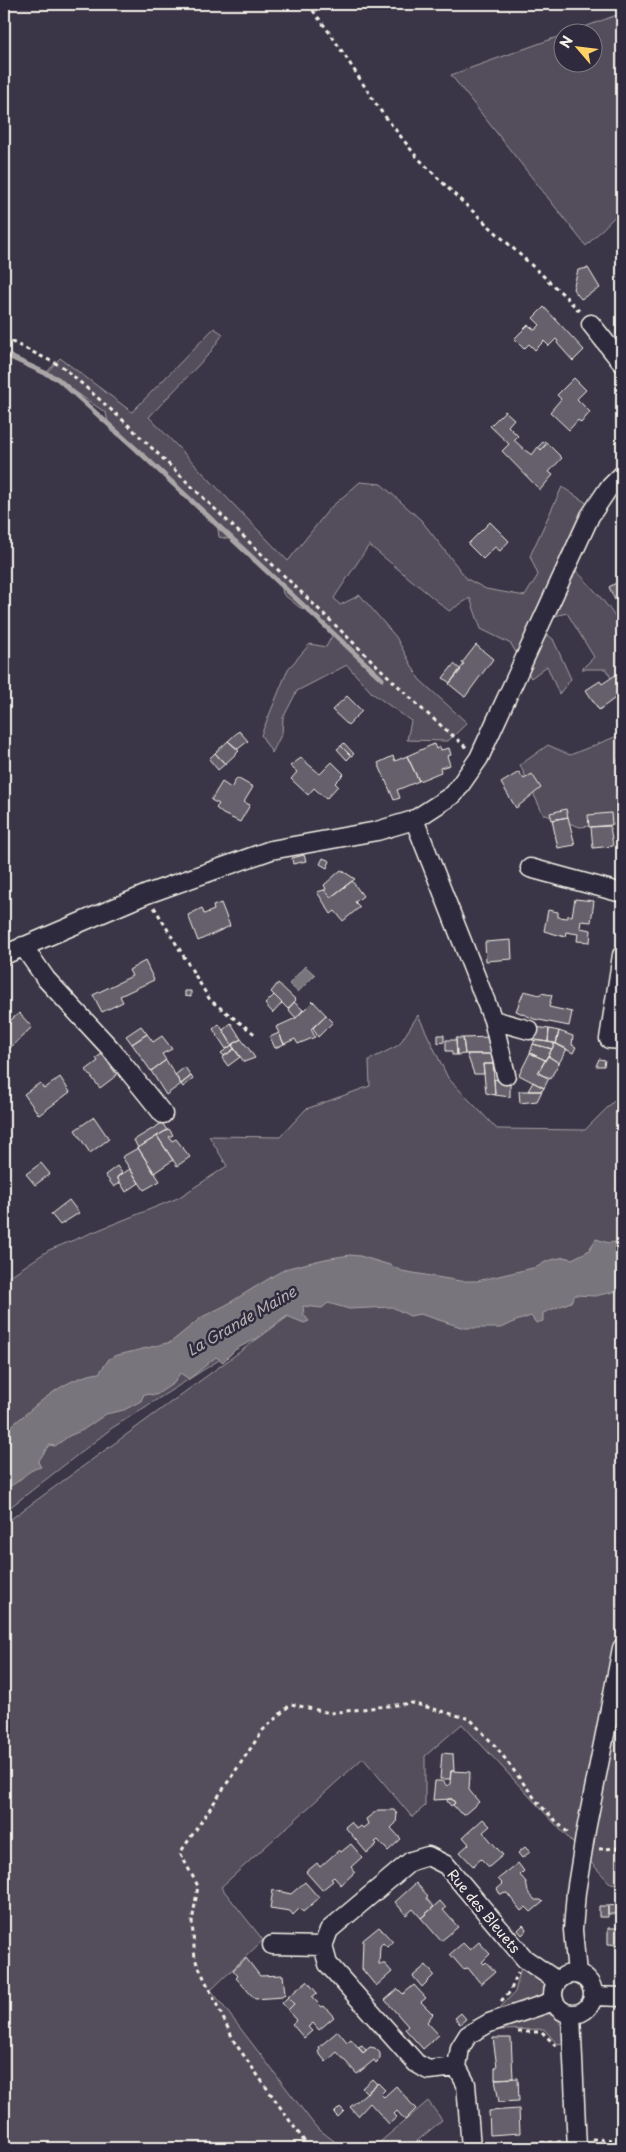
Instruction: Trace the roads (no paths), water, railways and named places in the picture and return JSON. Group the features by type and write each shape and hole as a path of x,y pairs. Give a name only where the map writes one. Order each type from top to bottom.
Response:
{"street":[{"path":"591,324 622,363"},
{"path":"4,955 147,894 271,850 376,831 414,819 454,794 479,758 590,516 608,489 622,475"},
{"path":"414,819 493,1020 506,1075"},
{"path":"530,868 622,893"},
{"path":"23,946 46,979 110,1048 163,1114"},
{"path":"622,956 609,1039 622,1040"},
{"path":"493,1020 529,1030"},
{"path":"577,1974 574,1930 576,1892 622,1648"},
{"name":"Rue des Bleuets","path":"323,1946 329,1930 411,1861 428,1856 446,1865 525,1959 557,1981"},
{"path":"272,1945 323,1946 328,1964 416,2063 428,2070 457,2067"},
{"path":"568,1974 577,1974 586,1978 594,1996 590,2006 582,2013 571,2015 564,2013 554,2001 553,1992 557,1981 568,1974"},
{"path":"594,1996 622,1997"},
{"path":"470,2147 466,2084 457,2067 460,2048 468,2034 488,2023 554,2001"},
{"path":"571,2015 577,2148"}],"water":[{"path":"305,966 315,975 298,992 289,984"},
{"name":"La Grande Maine","path":"596,1239 609,1243 622,1241 622,1290 595,1296 575,1295 571,1302 543,1313 543,1321 536,1323 531,1316 502,1328 464,1328 420,1314 410,1316 392,1307 349,1309 328,1303 322,1308 303,1306 304,1315 309,1321 304,1323 287,1316 256,1339 236,1349 223,1362 216,1357 189,1379 180,1373 174,1383 156,1395 144,1394 141,1401 124,1410 106,1414 55,1446 49,1445 38,1462 41,1467 31,1471 8,1487 4,1497 4,1432 48,1396 72,1381 99,1373 109,1359 114,1356 171,1342 202,1317 288,1268 350,1255 390,1265 402,1271 460,1281 477,1281 537,1267 547,1261 564,1257 572,1259 588,1251"}],"waterway":[{"path":"4,354 58,379 135,448 382,679"}]}
